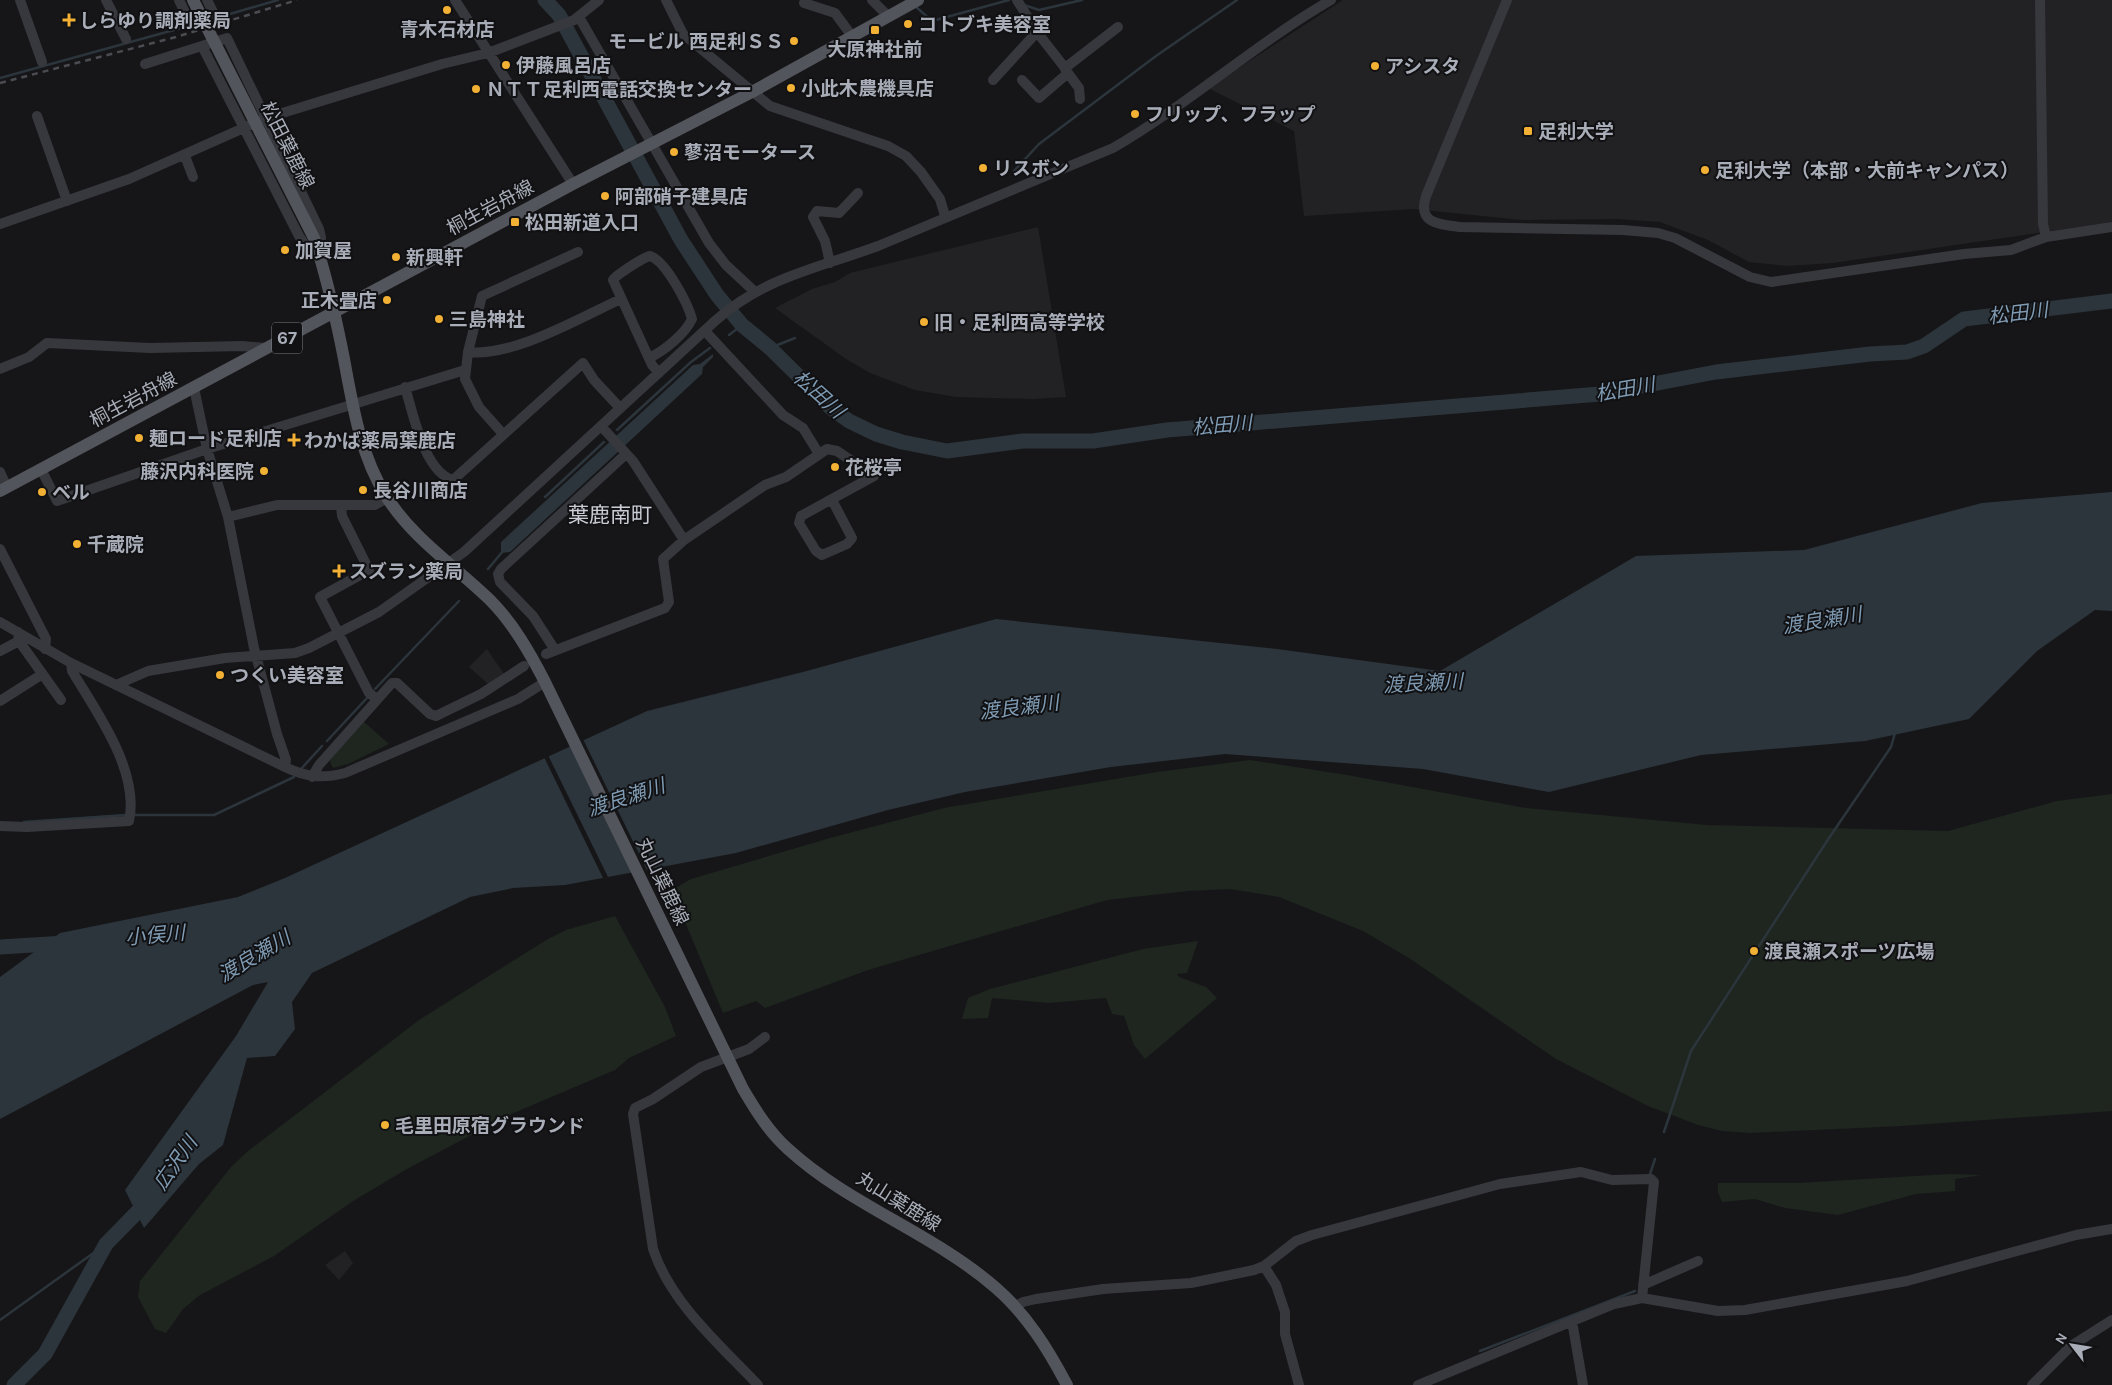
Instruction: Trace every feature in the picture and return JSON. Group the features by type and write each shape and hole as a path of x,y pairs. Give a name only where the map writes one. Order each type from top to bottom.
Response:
{"main road":[{"name":"松田葉鹿線","path":"193,0 314,238 335,313"},
{"name":"桐生岩舟線","path":"4,489 614,162 752,92 918,0"},
{"name":"丸山葉鹿線","path":"335,313 352,404 364,450 387,498 406,524 492,602 506,618 547,687 726,1052 757,1111 788,1149 822,1175 982,1276 1015,1307 1040,1338 1067,1385"}],"street":[{"path":"20,0 42,62"},
{"path":"106,0 126,39"},
{"path":"179,0 189,21"},
{"path":"207,0 214,14"},
{"path":"455,0 573,184"},
{"path":"0,224 67,201 185,156 266,118 442,64 488,53 548,31 576,19 600,0"},
{"path":"666,0 672,16 683,34 770,106 898,150 914,163 937,192 945,216"},
{"path":"872,0 888,16"},
{"path":"1018,0 1037,32 1079,88 1080,98"},
{"path":"116,685 148,672 256,654 295,653 379,612 450,563 715,321 752,293 802,271 878,246 945,216 1113,148 1147,126 1275,34 1331,0"},
{"path":"1507,0 1423,204 1426,217 1436,224 1460,227 1623,230 1658,233 1675,238 1750,277 1771,282 1964,254 2010,250 2046,238 2112,227"},
{"path":"2040,0 2043,224 2046,238"},
{"path":"804,3 835,13 852,36"},
{"path":"576,19 648,145 709,243 752,293"},
{"path":"1022,80 1040,98 1066,71 1118,27"},
{"path":"992,80 1037,32"},
{"path":"145,64 227,38 319,229 321,237 320,254 306,246 299,236 202,46"},
{"path":"38,116 67,201"},
{"path":"185,156 193,177"},
{"path":"830,263 825,241 813,217 817,211 839,213 858,193"},
{"path":"503,434 479,408 465,379 468,352 480,300 484,294 543,270 578,252"},
{"path":"649,358 659,354 687,327 691,316 676,284 659,261 650,256 643,258 614,277 613,280 649,358 658,374"},
{"path":"468,352 492,352 522,344 621,299"},
{"path":"705,331 783,415 802,428 819,454"},
{"path":"0,370 29,357 47,343 150,348 242,346 266,348"},
{"path":"405,387 430,460 450,480 457,478 582,363 594,380 620,408"},
{"path":"41,469 58,501 207,449 465,370"},
{"path":"194,388 207,449 228,517 256,654 274,726 286,760 285,767"},
{"path":"601,426 633,461 684,540"},
{"path":"624,452 501,569 498,574 500,582 532,616 550,652 666,608 669,602 663,559 684,540 765,485 786,477 827,450 836,451 874,476 801,516 799,523 816,551 822,555 847,544 852,538 832,500"},
{"path":"0,472 4,489"},
{"path":"228,517 277,505 375,505 387,498"},
{"path":"341,506 342,516 369,570 320,597 369,694 377,699"},
{"path":"0,549 46,639 45,649"},
{"path":"0,622 18,636 71,663 285,767 312,777 326,778 345,773 547,687"},
{"path":"0,651 18,636"},
{"path":"18,636 41,675 61,700"},
{"path":"0,826 27,828 130,821 131,806 126,773 114,740 72,670 71,663"},
{"path":"312,777 319,765 392,683 397,683 430,714 436,716 481,694 524,666"},
{"path":"0,701 41,675"},
{"path":"758,1385 689,1311 660,1270 653,1249 633,1114 636,1108 726,1052 757,1044 765,1037"},
{"path":"1015,1307 1023,1302 1036,1299 1103,1289 1191,1283 1264,1266 1296,1241 1329,1229 1500,1184 1589,1172 1612,1180 1652,1179 1654,1182 1642,1298"},
{"path":"1418,1385 1614,1304 1642,1298 1718,1311 1745,1310 1907,1281 2076,1235 2112,1229"},
{"path":"1643,1285 1698,1261"},
{"path":"1264,1266 1276,1284 1284,1312 1285,1334 1299,1385"},
{"path":"2032,1385 2071,1346 2112,1320"},
{"path":"1572,1321 1583,1385"}],"shaded area":[{"name":"足利大学（本部・大前キャンパス）","path":"1343,0 2112,0 2112,222 1833,263 1787,266 1749,262 1708,240 1660,222 1618,219 1522,220 1414,209 1304,216 1294,131 1208,88"},
{"name":"旧・足利西高等学校","path":"1038,227 1066,397 1032,399 956,397 915,390 870,373 846,359 775,308 812,289 835,282 850,273"},
{"path":"487,649 504,674 488,684 469,667"},
{"path":"363,721 389,744 348,764 333,768 330,762 331,756"},
{"name":"渡良瀬スポーツ広場","path":"1250,760 1347,775 1526,808 1707,825 1948,831 2057,801 2112,794 2112,1111 1901,1126 1750,1133 1722,1131 1698,1125 1648,1106 1556,1059 1409,958 1363,931 1279,897 1230,889 1188,891 1107,900 868,970 765,1008 756,1001 723,1013 678,905 677,887 691,879 830,838 944,808 1157,772"},
{"name":"毛里田原宿グラウンド","path":"615,916 665,1007 676,1036 629,1058 615,1070 509,1115 407,1169 353,1201 274,1256 200,1295 183,1309 166,1333 155,1329 138,1297 140,1281 231,1167 248,1151 419,1020 548,939 566,930"},
{"path":"1198,941 1187,973 1177,974 1179,977 1206,987 1217,998 1145,1059 1134,1045 1124,1016 1112,1014 1106,998 1049,1003 992,998 988,1018 962,1019 968,998 990,989 1143,949"},
{"path":"1950,1174 1982,1175 1955,1179 1955,1191 1916,1194 1838,1215 1785,1208 1755,1199 1722,1202 1718,1192 1718,1183 1798,1183"},
{"path":"345,1251 353,1263 339,1280 325,1265"}],"water":[{"path":"713,354 713,357 703,367 702,374 510,552 501,553 501,542 693,365 700,364"},
{"name":"渡良瀬川","path":"2112,492 2112,611 2095,610 2037,651 1969,719 1865,741 1701,755 1549,792 1423,769 1225,754 1111,767 965,792 888,810 736,853 565,885 513,888 470,897 312,973 292,1002 295,1029 275,1056 247,1058 223,1145 199,1164 144,1228 125,1190 236,1036 268,982 253,985 0,1119 0,977 60,933 238,897 285,878 647,711 803,672 996,619 1277,649 1440,671 1636,556 1804,550 1982,503"}],"pier":[{"path":"582,737 648,872 635,874 570,742"},
{"path":"547,753 609,879 604,880 543,755"}],"waterway":[{"path":"216,18 278,0"},
{"name":"松田川","path":"545,0 559,15 681,240 717,295 742,325 770,348 831,408 849,421 876,434 902,442 947,451 1023,441 1093,441 1167,430 1600,394 1716,372 1870,354 1907,352 1924,346 1964,319 2112,301"},
{"path":"915,6 932,21 1009,0"},
{"path":"1024,5 1039,10 1082,0"},
{"path":"1014,171 1039,144 1156,56 1237,0"},
{"path":"0,78 192,25"},
{"path":"729,335 742,325"},
{"path":"770,348 795,338"},
{"path":"617,430 691,362 710,348"},
{"path":"545,497 604,442"},
{"path":"488,569 503,551"},
{"path":"375,689 459,601"},
{"path":"327,741 367,698"},
{"path":"1664,1132 1691,1051 1827,841 1891,747 1895,733"},
{"path":"301,769 322,746"},
{"path":"133,815 214,815 294,777"},
{"path":"24,822 126,815"},
{"name":"小俣川","path":"0,947 65,943"},
{"path":"1650,1174 1655,1159"},
{"name":"広沢川","path":"14,1385 45,1354 106,1244 150,1199"},
{"path":"0,1320 106,1244"},
{"path":"1480,1351 1635,1291"}],"railway":[{"path":"0,83 176,37 297,0"}],"place":[{"name":"青木石材店","path":"447,10"},
{"name":"しらゆり調剤薬局","path":"69,20"},
{"name":"コトブキ美容室","path":"908,24"},
{"name":"大原神社前","path":"875,30"},
{"name":"モービル 西足利ＳＳ","path":"794,41"},
{"name":"伊藤風呂店","path":"506,65"},
{"name":"アシスタ","path":"1375,66"},
{"name":"小此木農機具店","path":"791,88"},
{"name":"ＮＴＴ足利西電話交換センター","path":"476,89"},
{"name":"フリップ、フラップ","path":"1135,114"},
{"name":"足利大学","path":"1528,131"},
{"name":"蓼沼モータース","path":"674,152"},
{"name":"リスボン","path":"983,168"},
{"name":"足利大学（本部・大前キャンパス）","path":"1705,170"},
{"name":"阿部硝子建具店","path":"605,196"},
{"name":"松田新道入口","path":"515,222"},
{"name":"加賀屋","path":"285,250"},
{"name":"新興軒","path":"396,257"},
{"name":"正木畳店","path":"387,300"},
{"name":"三島神社","path":"439,319"},
{"name":"旧・足利西高等学校","path":"924,322"},
{"name":"麺ロード足利店","path":"139,438"},
{"name":"わかば薬局葉鹿店","path":"294,440"},
{"name":"花桜亭","path":"835,467"},
{"name":"藤沢内科医院","path":"264,471"},
{"name":"長谷川商店","path":"363,490"},
{"name":"ベル","path":"42,492"},
{"name":"千蔵院","path":"77,544"},
{"name":"スズラン薬局","path":"339,571"},
{"name":"つくい美容室","path":"220,675"},
{"name":"渡良瀬スポーツ広場","path":"1754,951"},
{"name":"毛里田原宿グラウンド","path":"385,1125"}],"district":[{"name":"葉鹿南町","path":"610,515"}]}
